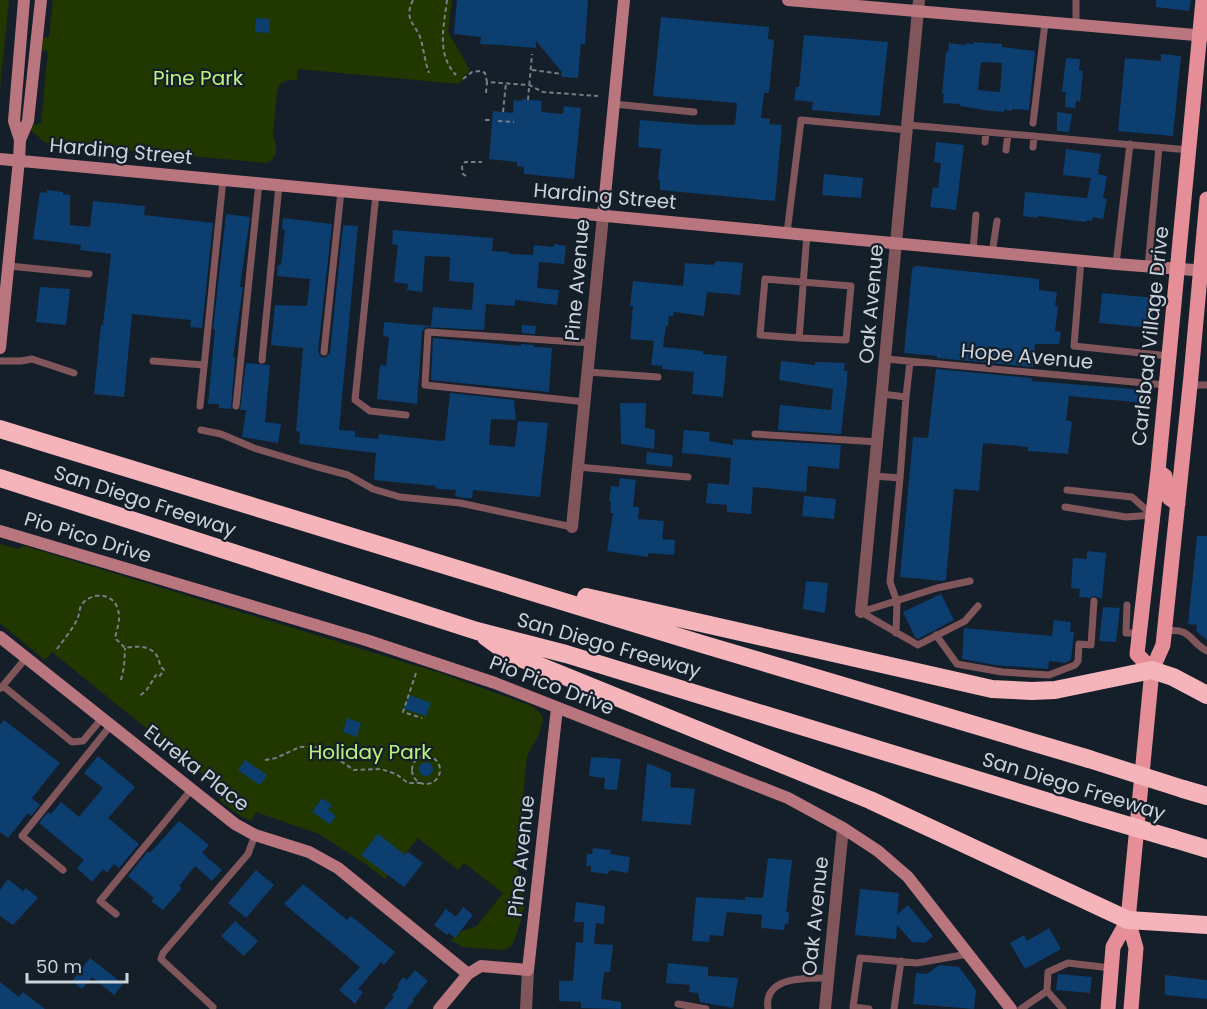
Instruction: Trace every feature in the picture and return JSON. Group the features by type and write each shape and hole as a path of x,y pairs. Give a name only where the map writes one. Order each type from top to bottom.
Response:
{"highway":[{"name":"San Diego Freeway","path":"8,431 1207,796"},
{"name":"San Diego Freeway","path":"1,479 477,631 566,654 1207,849"},
{"path":"453,567 992,689 1055,690 1152,670 1173,677 1207,695"},
{"path":"477,631 508,653 870,800 1128,920 1207,925"}],"main road":[{"name":"Carlsbad Village Drive","path":"1152,670 1137,654 1158,471 1189,150 1204,36 1203,0"},
{"path":"1131,1009 1136,948 1128,920 1152,670 1163,645 1165,631 1204,271 1207,199"},
{"path":"1158,471 1165,476 1169,498 1178,504"},
{"path":"1153,515 1160,520 1167,536 1174,544"},
{"path":"1108,1009 1113,947 1128,920"}],"street":[{"path":"20,140 14,121 24,0"},
{"path":"0,348 20,140 28,121 41,0"},
{"name":"Pine Avenue","path":"572,527 624,0"},
{"path":"788,0 918,6 1045,23 1204,36"},
{"name":"Oak Avenue","path":"861,612 918,6"},
{"name":"Harding Street","path":"0,159 1204,271"},
{"name":"Pio Pico Drive","path":"0,531 366,640 495,683 788,798 843,828 878,851 908,877 968,954 1004,1006"},
{"name":"Eureka Place","path":"0,637 235,824 255,835 309,852 338,868 468,974"},
{"name":"Pine Avenue","path":"526,1009 528,970 558,708"},
{"name":"Oak Avenue","path":"825,1009 843,828"},
{"path":"439,1009 468,974 481,966 528,970"}],"lane":[{"path":"1076,0 1076,25"},
{"path":"1034,123 1045,23"},
{"path":"614,104 694,112"},
{"path":"787,233 801,120 986,132 1189,150"},
{"path":"985,142 986,132"},
{"path":"1006,150 1008,134"},
{"path":"1033,147 1034,136"},
{"path":"1116,264 1130,144"},
{"path":"1148,267 1159,147"},
{"path":"200,406 223,180"},
{"path":"236,406 259,183"},
{"path":"262,360 279,185"},
{"path":"324,352 341,191"},
{"path":"376,194 355,400 370,411 406,415"},
{"path":"973,250 976,215"},
{"path":"992,253 998,221"},
{"path":"799,338 807,235"},
{"path":"1081,260 1074,346 1169,356"},
{"path":"9,266 89,274"},
{"path":"765,279 851,286 846,340 799,338 760,335 765,279"},
{"path":"586,402 425,385 428,332 591,343"},
{"path":"0,361 21,362 32,359 74,373"},
{"name":"Hope Avenue","path":"885,359 1166,385"},
{"path":"153,361 204,365"},
{"path":"896,633 897,602 890,582 910,362"},
{"path":"588,372 658,377"},
{"path":"1190,385 1207,386"},
{"path":"882,394 906,397"},
{"path":"201,430 221,434 254,448 348,475 373,489 400,497 460,503 572,527"},
{"path":"755,435 878,442"},
{"path":"578,467 688,477"},
{"path":"874,476 900,478"},
{"path":"1067,490 1132,497 1153,515"},
{"path":"1065,507 1126,517 1153,515"},
{"path":"861,612 936,588 970,581"},
{"path":"936,635 957,664 1002,672 1049,675 1078,661 1079,644 1091,645 1094,601"},
{"path":"1127,605 1126,633 1141,633"},
{"path":"861,612 918,645 966,621 978,606"},
{"path":"1165,631 1179,630 1188,634 1207,651"},
{"path":"26,658 1,688 72,742 83,741 107,721"},
{"path":"63,870 22,836 107,721"},
{"path":"116,914 100,901 191,790"},
{"path":"213,1007 161,959 163,953 249,854 255,835"},
{"path":"869,1009 854,1007 860,957 917,963 968,954"},
{"path":"894,1009 901,962"},
{"path":"1064,1009 1047,991 1048,972 1068,963 1111,968"},
{"path":"768,1009 767,997 783,981 828,978"},
{"path":"1021,1009 1047,991"},
{"path":"678,1004 706,1009"}],"path":[{"path":"413,0 409,12 410,22 421,37 429,73"},
{"path":"447,0 443,34 444,53 447,65 456,75"},
{"path":"528,100 532,54"},
{"path":"531,70 562,74"},
{"path":"464,79 472,72 481,71 487,82 486,93"},
{"path":"487,82 529,85 543,92 598,96"},
{"path":"503,112 506,83"},
{"path":"502,117 500,121 514,122"},
{"path":"485,120 492,120"},
{"path":"466,176 463,174 462,167 465,162 482,162"},
{"path":"57,648 78,618 81,606 87,599 99,595 108,596 115,602 119,612 115,638 125,648 121,680"},
{"path":"125,648 140,646 152,650 159,657 160,666 164,670 159,677 156,675 146,691 138,697"},
{"path":"417,673 403,712 422,718"},
{"path":"265,760 276,758 300,747 313,746 334,756 354,770 381,769 396,774 408,783 422,783 431,783 440,773 439,764 433,757 419,757 413,764 415,778 422,783"}],"green space":[{"path":"0,0 9,0 0,90"},
{"name":"Pine Park","path":"53,0 452,0 448,32 470,70 459,84 298,69 297,80 288,80 280,84 277,91 273,135 276,154 266,163 46,143 29,129 41,123 48,51 41,50 42,38 49,37"},
{"name":"Holiday Park","path":"0,544 17,549 25,546 440,673 532,706 542,715 543,720 539,734 527,756 517,864 525,906 511,946 504,950 462,947 451,940 460,932 477,926 503,893 464,863 458,870 418,838 385,879 319,834 256,812 251,821 219,800 225,792 52,652 45,660 0,623"}],"building":[{"path":"457,0 588,0 585,44 581,44 578,78 562,77 562,72 536,41 536,48 480,44 481,37 454,34"},
{"path":"1156,0 1191,0 1189,11 1156,7"},
{"path":"661,17 769,27 768,39 774,40 769,93 764,93 761,118 770,119 770,124 782,125 775,201 660,190 660,180 658,180 661,149 638,147 640,120 699,125 735,125 737,103 653,96"},
{"path":"256,18 270,19 269,33 255,32"},
{"path":"804,35 888,42 880,116 812,110 813,102 794,100 796,87 799,87"},
{"path":"974,42 1002,44 1002,47 1035,51 1029,110 991,111 960,106 960,104 943,103 946,51 948,52 949,43 974,44","holes":["981,62 1002,63 1000,92 978,90"]},
{"path":"1161,54 1181,56 1173,136 1118,131 1125,58 1161,61"},
{"path":"1066,58 1080,59 1079,70 1083,71 1080,102 1076,101 1075,108 1065,107 1066,92 1062,92"},
{"path":"522,99 542,101 541,112 563,114 564,106 581,108 574,179 524,174 524,167 517,166 517,162 489,159 493,111 513,113 514,100 522,101"},
{"path":"1057,112 1072,114 1069,132 1057,131"},
{"path":"936,142 964,145 956,210 930,207 933,187 938,188 941,163 934,162"},
{"path":"1066,149 1101,154 1098,174 1107,176 1103,198 1107,199 1103,219 1093,217 1092,221 1087,220 1086,222 1023,216 1025,192 1087,198 1091,178 1063,175"},
{"path":"824,174 863,178 861,198 822,195"},
{"path":"47,190 70,195 70,225 90,227 93,201 145,206 144,215 213,223 202,328 190,327 191,320 132,314 124,397 94,394 111,254 80,250 81,245 33,239 40,192 47,193"},
{"path":"226,214 250,217 233,357 235,357 231,409 219,408 219,404 208,404 215,330 213,329"},
{"path":"283,218 332,224 318,351 324,358 330,353 343,225 358,226 339,430 355,431 355,437 378,439 379,434 441,441 445,440 450,393 514,400 516,420 491,419 489,445 515,447 518,421 548,423 540,497 473,490 472,498 464,498 455,496 456,490 435,488 436,486 374,480 376,453 299,444 300,432 296,431 303,348 271,345 275,305 307,306 310,279 277,276 278,265 281,265 285,230 282,229"},
{"path":"393,230 493,238 492,251 509,252 509,254 533,255 534,245 566,246 564,264 539,262 537,288 559,290 557,305 515,300 515,306 486,304 484,330 425,327 422,332 417,404 377,399 380,365 386,366 389,337 383,336 384,322 431,326 433,307 472,310 474,283 449,281 450,257 425,256 422,292 407,290 408,284 394,282 398,245 392,244"},
{"path":"717,261 743,263 740,295 707,292 704,316 674,312 673,316 669,316 663,347 727,356 723,397 692,394 694,372 662,369 662,364 661,366 651,365 654,341 630,339 633,281 683,286 685,263 713,265"},
{"path":"913,267 1039,279 1039,290 1057,292 1055,331 1061,332 1059,344 1035,344 1033,367 904,353 912,271"},
{"path":"40,287 70,289 66,325 36,322"},
{"path":"1102,293 1155,298 1152,328 1099,323"},
{"path":"522,325 536,326 535,334 522,333"},
{"path":"433,338 552,348 549,392 431,380"},
{"path":"781,361 815,365 815,362 845,363 844,371 847,371 847,382 841,434 778,430 780,405 831,410 833,389 779,380"},
{"path":"246,363 270,365 265,422 281,424 278,443 242,437 246,410 240,410"},
{"path":"936,369 1032,378 1032,381 1146,390 1145,403 1069,396 1066,420 1072,422 1068,454 1028,451 1028,447 983,443 979,491 954,489 946,580 943,581 900,577 913,437 928,438"},
{"path":"620,403 646,403 645,428 655,430 654,449 621,444"},
{"path":"684,430 710,432 709,441 733,445 733,439 841,445 839,469 808,466 806,492 753,487 751,514 727,512 727,505 706,503 708,483 729,485 731,458 682,453"},
{"path":"647,452 673,455 672,467 646,464"},
{"path":"620,478 636,480 633,507 639,507 638,519 664,521 662,539 675,540 674,555 648,553 648,557 607,551 613,513 610,513 611,502 609,501 611,486 619,487"},
{"path":"804,496 836,499 834,519 802,516"},
{"path":"1197,536 1207,536 1207,640 1196,631 1197,625 1188,624"},
{"path":"1087,551 1106,553 1102,599 1095,596 1079,597 1080,589 1071,588 1073,558 1087,559"},
{"path":"806,581 828,583 825,613 803,609"},
{"path":"941,594 954,620 918,639 903,612"},
{"path":"1103,607 1120,608 1116,642 1099,641"},
{"path":"1054,620 1071,622 1070,632 1074,632 1071,660 1065,663 1049,661 1048,669 995,665 962,659 964,628 1052,636"},
{"path":"409,695 431,703 426,716 404,709"},
{"path":"347,718 361,723 357,737 343,732"},
{"path":"4,720 60,763 32,798 40,805 31,816 28,813 8,838 0,832 0,725"},
{"path":"98,756 135,787 108,818 139,844 119,868 114,864 107,873 103,869 92,882 77,868 84,860 39,823 61,802 79,817 103,788 84,773"},
{"path":"591,757 621,759 617,790 604,789 605,778 589,776"},
{"path":"245,760 267,775 260,785 238,770"},
{"path":"423,762 429,762 433,769 429,776 423,776 419,772 419,766"},
{"path":"647,763 671,773 670,787 695,789 691,825 642,821"},
{"path":"322,798 332,805 328,810 336,816 330,824 312,812"},
{"path":"179,821 209,845 202,853 222,870 212,881 195,866 179,886 182,888 163,910 151,901 154,898 128,876 148,851 150,853"},
{"path":"378,834 405,855 408,852 423,863 404,887 361,855"},
{"path":"593,848 611,850 610,854 630,857 628,873 610,870 608,874 591,872 591,866 586,866 587,854 592,854"},
{"path":"768,858 792,860 786,912 789,912 788,924 785,923 784,930 761,928 762,915 727,912 723,936 710,935 709,942 692,941 696,897 745,900 745,897 763,898"},
{"path":"256,870 274,885 246,918 228,903"},
{"path":"8,879 23,891 26,888 38,898 13,925 0,916 0,890"},
{"path":"303,884 347,920 351,916 395,952 384,965 381,962 358,989 363,992 355,1004 339,990 360,967 284,904"},
{"path":"860,889 899,893 897,915 908,905 933,936 925,943 912,942 897,925 896,939 855,935"},
{"path":"576,902 605,906 604,924 596,923 594,944 613,945 610,972 604,972 601,999 621,1002 621,1009 581,1008 581,1002 559,1001 559,981 573,981 576,942 583,943 584,922 574,922"},
{"path":"463,907 473,915 455,938 434,925 446,909 456,917"},
{"path":"235,921 258,941 244,956 221,936"},
{"path":"1049,928 1061,949 1025,969 1010,943 1024,935 1027,941"},
{"path":"90,958 123,984 114,995 92,977 82,989 72,981"},
{"path":"668,963 708,967 708,976 738,978 733,1008 700,1002 698,993 689,992 690,985 666,983"},
{"path":"939,965 959,967 976,990 974,1009 913,1004 916,973 927,974"},
{"path":"415,970 428,981 413,999 414,1001 407,1009 384,1009 394,997 392,995 399,987 397,985 403,977 407,980"},
{"path":"1058,974 1092,977 1090,993 1056,990"},
{"path":"1165,975 1207,980 1207,999 1165,995"},
{"path":"0,982 19,997 23,992 45,1009 0,1009"}]}
